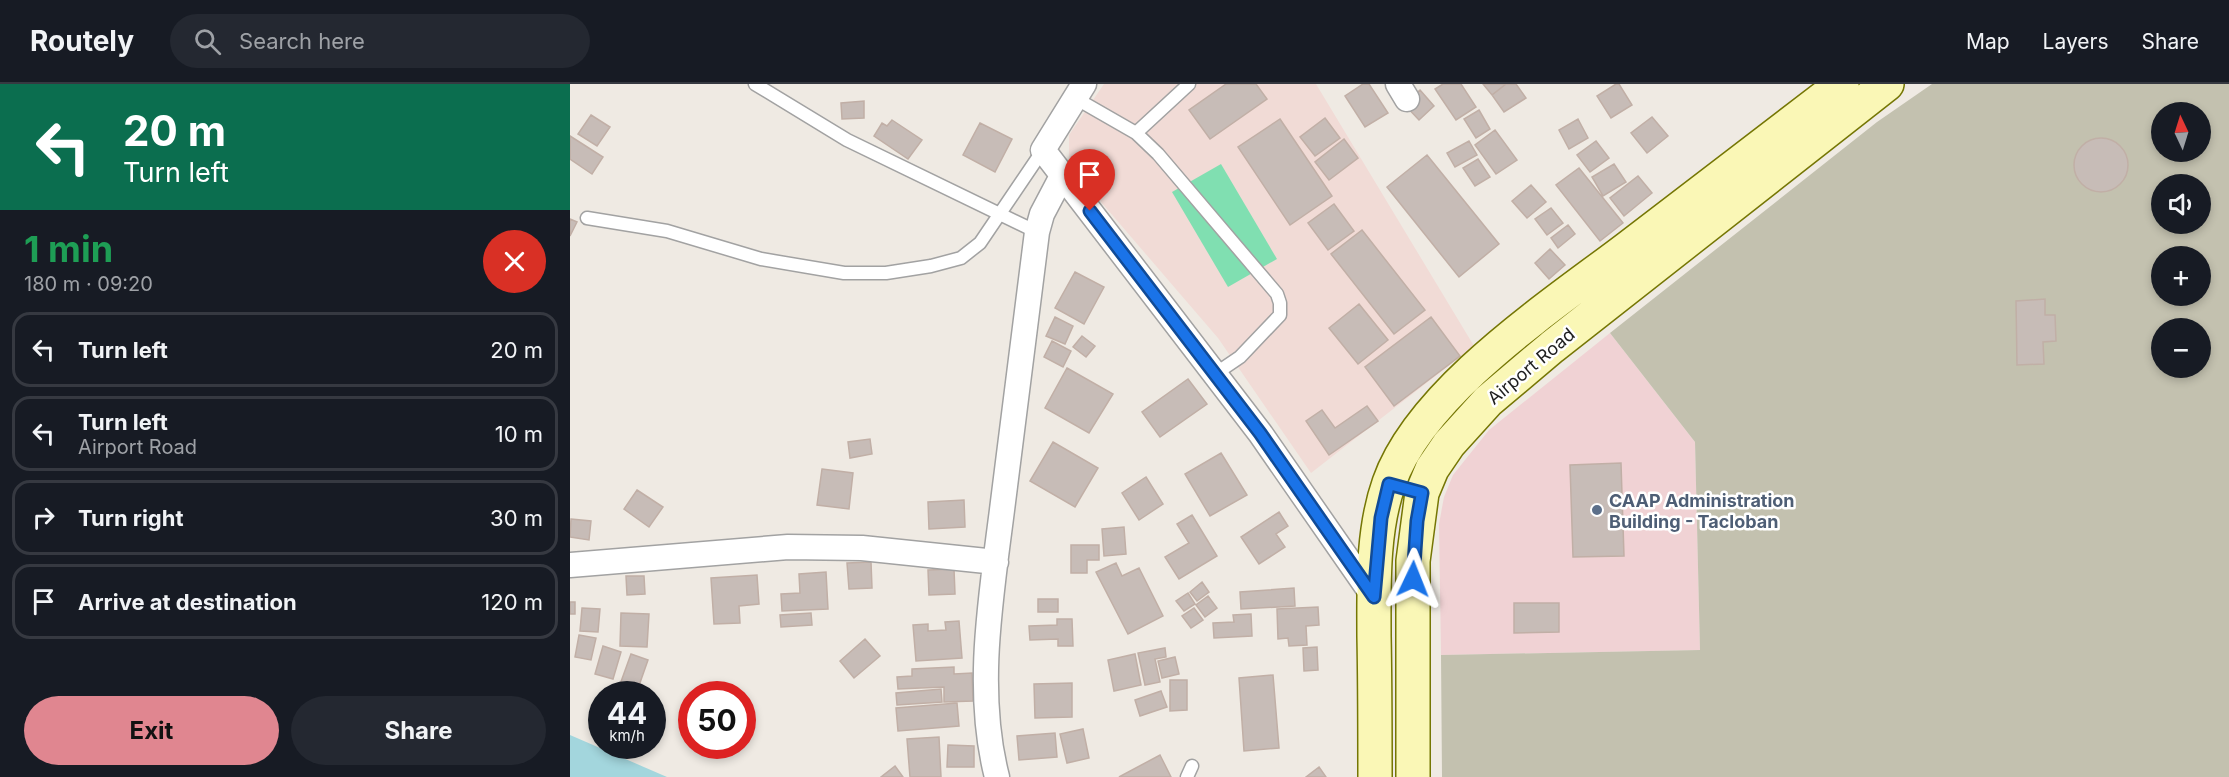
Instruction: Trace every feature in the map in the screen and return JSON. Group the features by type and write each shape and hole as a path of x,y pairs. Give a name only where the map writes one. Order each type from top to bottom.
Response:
{"main road":[{"name":"Airport Road","path":"1375,777 1374,597 1381,518 1389,484 1402,454 1419,427 1437,405 1533,321 1842,84"},
{"name":"Airport Road","path":"1413,777 1413,561 1422,493 1432,469 1449,444 1488,401 1570,332 1887,84"},
{"path":"1389,484 1422,493"},
{"path":"1374,597 1413,598"}],"street":[{"path":"1079,91 1043,150 1215,374 1374,597"},
{"path":"997,777 990,748 986,701 988,636 996,562 1037,232 1042,214 1062,176"},
{"path":"570,565 788,547 862,548 996,562"}],"lane":[{"path":"755,84 847,140 1037,232"},
{"path":"1136,133 1189,84"},
{"path":"1079,91 1136,133 1158,154 1276,294 1280,303 1280,315 1240,357 1215,374"},
{"path":"587,218 667,231 761,259 844,273 886,273 931,266 961,258 980,243 1043,150"}],"shaded area":[{"path":"1104,84 1316,84 1474,346 1311,473 1218,338 1083,181 1069,157 1069,135"},
{"path":"1932,84 2229,84 2229,777 1442,777 1441,655 1700,650 1695,442 1610,333 1877,122"},
{"path":"1610,333 1695,442 1700,650 1441,655 1439,524 1444,497 1453,475 1489,430"}],"green space":[{"path":"1221,164 1277,259 1228,287 1172,192"}],"water":[{"path":"570,735 588,743 588,759 625,759 667,777 570,777"}],"building":[{"path":"1226,84 1256,84 1267,99 1210,139 1189,110"},
{"path":"1363,84 1369,84 1388,113 1365,127 1345,96"},
{"path":"1443,84 1461,84 1476,107 1456,120 1435,89"},
{"path":"1483,84 1506,84 1492,95"},
{"path":"1506,84 1516,84 1526,98 1504,112 1492,95"},
{"path":"1619,84 1632,105 1611,118 1597,96"},
{"path":"1420,90 1434,106 1419,120 1404,104"},
{"path":"864,101 864,118 842,119 841,103"},
{"path":"1479,110 1490,129 1476,138 1464,119"},
{"path":"591,115 610,127 597,146 578,134"},
{"path":"1652,117 1668,136 1647,153 1631,133"},
{"path":"1325,118 1340,138 1315,156 1300,137"},
{"path":"1280,119 1332,196 1290,225 1238,147"},
{"path":"1578,119 1588,138 1569,149 1559,130"},
{"path":"892,120 922,140 908,159 874,136 882,123 887,126"},
{"path":"980,123 1012,139 995,172 963,155"},
{"path":"1495,130 1517,160 1496,174 1475,145"},
{"path":"570,136 603,157 592,174 570,159"},
{"path":"2096,138 2106,138 2116,142 2124,150 2128,165 2124,180 2116,188 2106,192 2096,192 2086,188 2078,180 2074,170 2074,160 2078,150 2086,142"},
{"path":"1344,139 1358,158 1329,180 1315,162"},
{"path":"1469,141 1477,155 1455,167 1447,153"},
{"path":"1596,141 1609,158 1590,172 1577,155"},
{"path":"1427,155 1499,244 1459,277 1387,187"},
{"path":"1478,159 1490,177 1475,186 1463,168"},
{"path":"1614,164 1626,182 1603,196 1592,177"},
{"path":"1579,168 1623,223 1600,241 1556,185"},
{"path":"1638,176 1652,193 1624,216 1610,198"},
{"path":"1531,185 1546,202 1527,218 1512,201"},
{"path":"1334,204 1354,231 1328,250 1308,223"},
{"path":"1551,208 1563,223 1547,235 1535,219"},
{"path":"570,219 577,222 570,236"},
{"path":"1568,225 1575,234 1558,248 1551,238"},
{"path":"1362,230 1425,310 1394,334 1331,254"},
{"path":"1550,249 1565,265 1549,279 1535,263"},
{"path":"1075,272 1104,287 1084,324 1055,308"},
{"path":"2045,299 2045,315 2055,315 2056,341 2043,342 2044,364 2017,365 2016,301"},
{"path":"1359,304 1388,340 1358,364 1329,328"},
{"path":"1055,317 1073,326 1065,344 1046,336"},
{"path":"1431,317 1460,356 1394,406 1365,367"},
{"path":"1082,336 1095,346 1086,357 1073,347"},
{"path":"1052,341 1071,351 1063,367 1044,357"},
{"path":"1067,368 1113,394 1089,433 1045,408"},
{"path":"1188,379 1207,404 1160,437 1142,412"},
{"path":"1367,406 1378,421 1329,455 1306,421 1322,410 1335,428"},
{"path":"870,439 872,454 850,458 848,442"},
{"path":"1053,442 1098,468 1075,507 1030,481"},
{"path":"1221,453 1247,495 1210,516 1185,474"},
{"name":"CAAP Administration Building - Tacloban","path":"1621,463 1624,556 1573,557 1570,465"},
{"path":"822,469 853,473 849,509 817,505"},
{"path":"1146,477 1163,504 1139,520 1122,493"},
{"path":"637,490 663,507 649,527 624,509"},
{"path":"964,500 965,527 929,529 928,502"},
{"path":"1279,512 1288,526 1276,534 1285,547 1259,564 1241,537"},
{"path":"1192,515 1217,556 1179,579 1165,557 1189,543 1177,524"},
{"path":"571,519 591,521 589,540 570,537"},
{"path":"1124,527 1126,554 1104,556 1102,529"},
{"path":"1071,545 1099,545 1099,560 1087,560 1087,573 1071,573"},
{"path":"871,562 872,588 849,589 847,563"},
{"path":"1116,563 1122,576 1139,568 1163,616 1128,634 1096,572"},
{"path":"954,569 955,594 929,595 928,570"},
{"path":"826,572 828,609 782,611 781,594 800,593 799,574"},
{"path":"757,575 759,604 739,606 740,623 714,624 711,578"},
{"path":"626,576 644,576 645,594 627,595"},
{"path":"1202,582 1209,592 1197,601 1190,592"},
{"path":"1294,588 1295,606 1241,609 1240,592"},
{"path":"1188,593 1195,604 1184,611 1176,601"},
{"path":"1208,596 1217,608 1205,617 1196,605"},
{"path":"1038,599 1058,599 1058,612 1038,612"},
{"path":"570,602 575,602 575,614 570,614"},
{"path":"1514,603 1559,603 1559,632 1514,633"},
{"path":"1318,607 1319,625 1306,626 1307,645 1289,646 1288,638 1278,639 1277,609"},
{"path":"582,608 600,609 598,632 580,631"},
{"path":"1194,608 1203,620 1191,628 1182,616"},
{"path":"621,613 649,614 647,647 620,646"},
{"path":"811,613 812,625 781,627 780,615"},
{"path":"1251,614 1252,636 1214,638 1213,623 1234,622 1233,615"},
{"path":"1057,619 1072,619 1073,646 1058,646 1058,639 1030,640 1029,626 1057,625"},
{"path":"959,621 962,658 916,661 913,625 928,624 928,631 946,630 945,622"},
{"path":"579,635 596,638 591,660 575,657"},
{"path":"865,639 880,656 854,678 840,661"},
{"path":"603,646 621,652 613,679 595,674"},
{"path":"1317,647 1318,670 1304,671 1303,648"},
{"path":"1165,648 1166,657 1155,659 1160,682 1145,685 1138,653"},
{"path":"631,654 648,660 641,681 621,681"},
{"path":"1135,654 1141,685 1114,691 1108,660"},
{"path":"1175,657 1179,674 1162,678 1158,661"},
{"path":"954,667 954,674 972,673 973,701 944,702 944,687 898,689 897,677 912,676 912,669"},
{"path":"1273,675 1279,748 1244,751 1239,678"},
{"path":"1170,680 1187,680 1187,710 1170,711"},
{"path":"1072,683 1072,717 1035,718 1034,684"},
{"path":"941,689 942,702 897,705 896,693"},
{"path":"1161,691 1167,707 1140,716 1135,700"},
{"path":"957,703 959,726 898,731 896,708"},
{"path":"1083,729 1089,758 1067,763 1060,734"},
{"path":"1055,733 1057,757 1019,760 1017,736"},
{"path":"939,737 941,777 910,777 907,739"},
{"path":"948,745 974,746 974,767 947,767"},
{"path":"1160,755 1171,777 1119,777"},
{"path":"895,766 903,777 881,777"},
{"path":"1319,767 1326,777 1306,777"}],"place":[{"name":"CAAP Administration Building - Tacloban","path":"1597,510"}],"route":[{"path":"1090,211 1260,433 1374,597 1381,518 1389,484 1422,493 1417,521 1413,579"}]}
